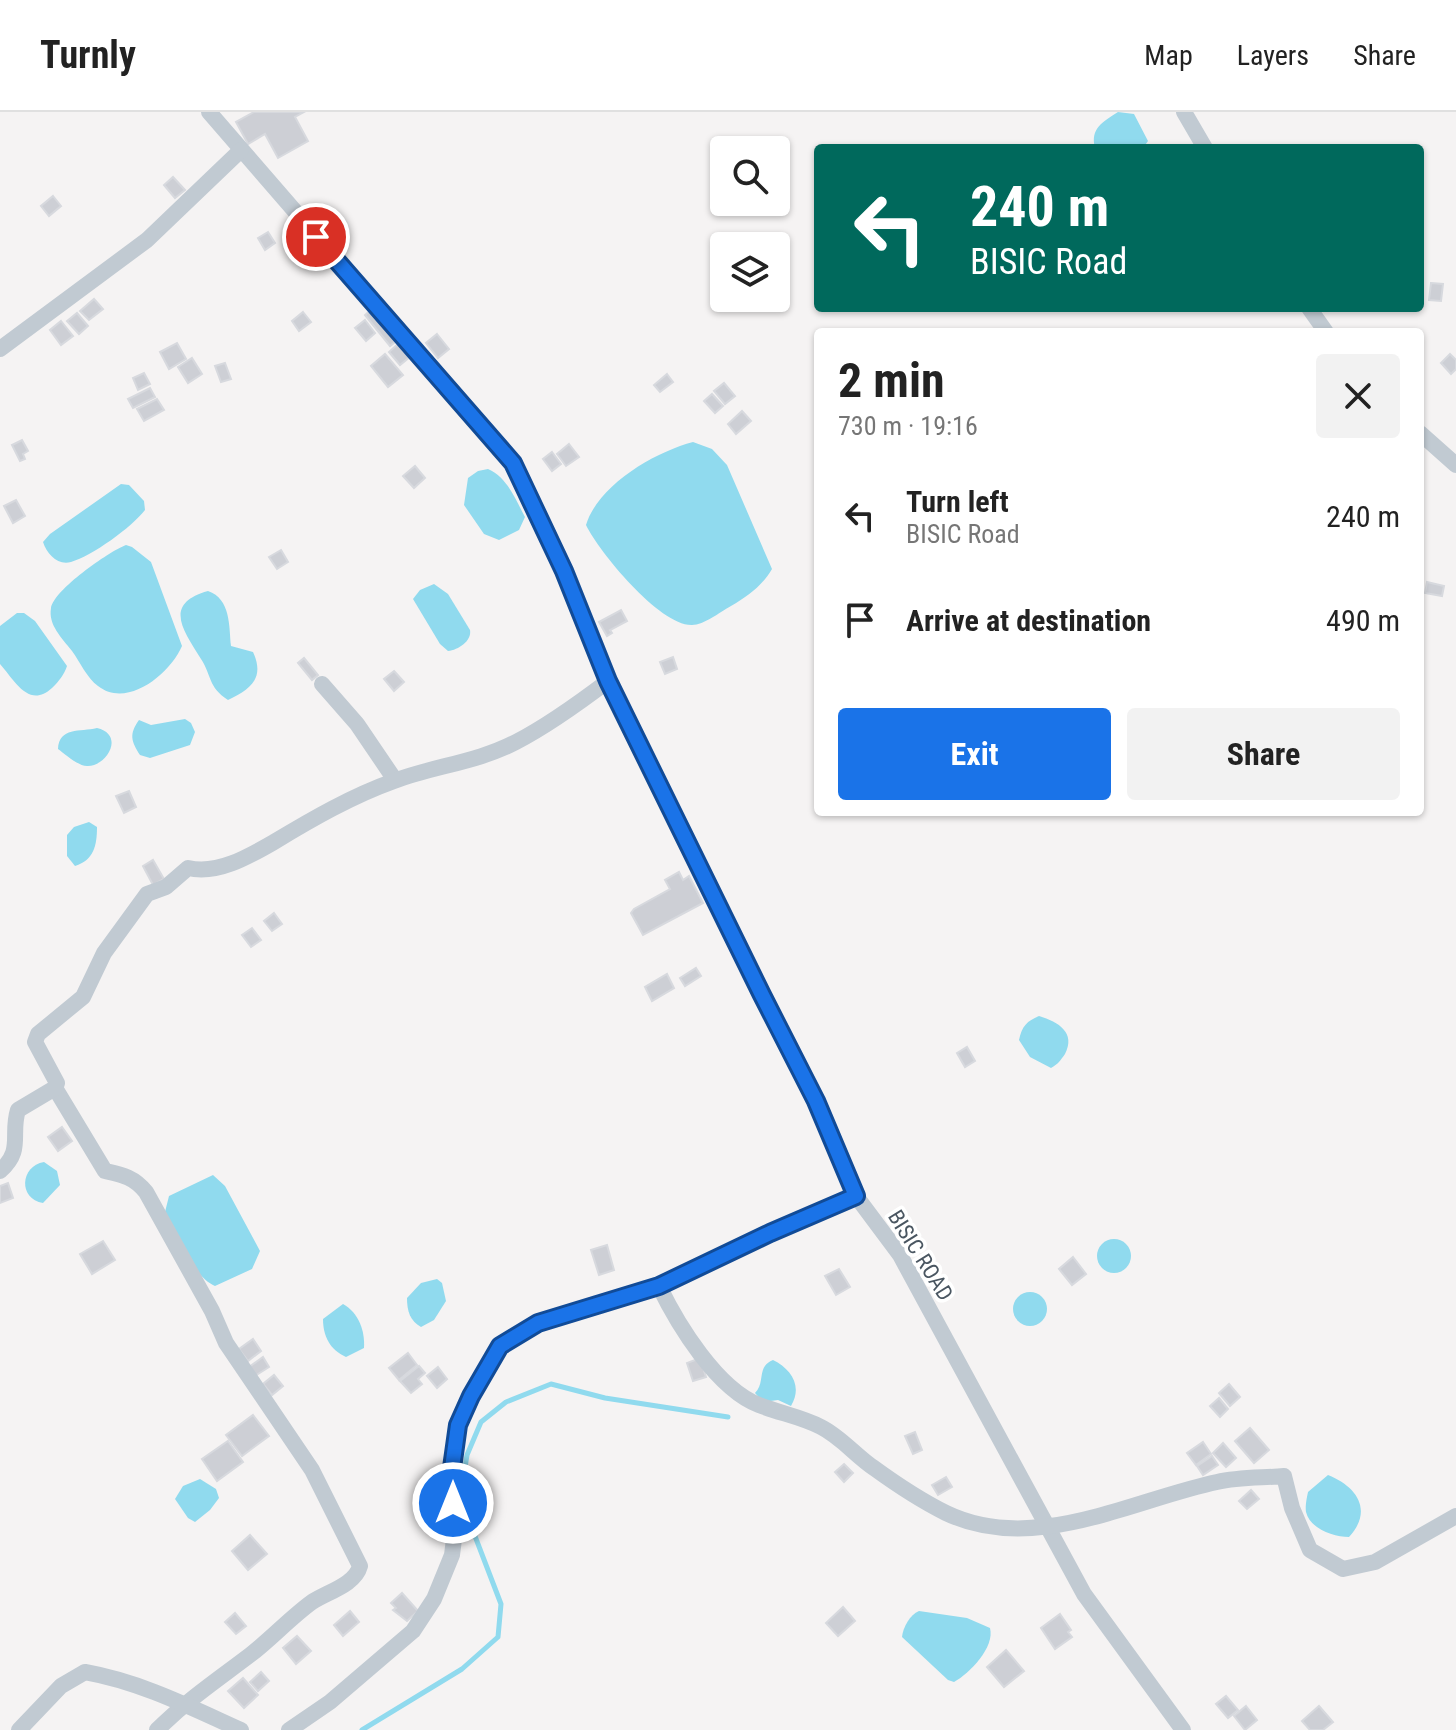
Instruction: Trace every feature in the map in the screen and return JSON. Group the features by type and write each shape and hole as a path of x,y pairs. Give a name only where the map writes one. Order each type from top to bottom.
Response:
{"street":[{"name":"BISIC ROAD","path":"209,112 513,463 564,571 608,681 816,1101 856,1196 900,1255 1084,1594 1183,1730"},
{"path":"1184,112 1203,144"},
{"path":"0,349 147,240 241,150"},
{"path":"1424,437 1456,465"},
{"path":"157,1730 295,1614 350,1580 358,1573 360,1566 312,1470 226,1343 212,1311 146,1192 137,1180 105,1171 55,1088 56,1078 35,1042 38,1034 83,997 104,953 147,894 166,887 188,868 204,871 219,868 331,809 395,780 476,758 513,744 540,729 608,681"},
{"path":"322,684 357,724 395,780"},
{"path":"0,1171 16,1148 14,1123 18,1110 55,1088"},
{"path":"289,1730 330,1702 413,1631 434,1599 452,1555 455,1531 451,1475 458,1425 500,1346 538,1323 659,1286 856,1196"},
{"path":"659,1286 682,1328 709,1364 741,1396 823,1428 874,1468 946,1513 977,1523 1022,1528 1046,1526 1087,1519 1222,1481 1284,1476 1292,1508 1310,1550 1343,1569 1375,1562 1456,1516"},
{"path":"19,1730 61,1686 85,1672 117,1678 241,1730"}],"water":[{"path":"1118,112 1134,114 1148,141 1146,144 1094,144 1096,130"},
{"path":"693,442 712,449 727,465 772,569 759,586 743,598 707,621 692,625 664,614 632,586 586,525 602,497 630,472 662,454"},
{"path":"488,469 506,483 525,517 519,530 499,540 484,534 464,505 468,478"},
{"path":"121,484 129,485 144,501 145,510 139,517 111,540 80,559 66,563 47,551 43,542 50,534"},
{"path":"126,545 151,562 182,646 158,677 134,691 122,693 109,692 90,679 57,631 51,608 54,600 71,582"},
{"path":"434,584 448,594 470,630 467,641 448,651 440,644 413,599 420,590"},
{"path":"208,591 216,595 225,607 231,646 253,652 256,661 254,682 228,700 214,686 181,619 185,603"},
{"path":"17,613 24,613 35,621 67,666 59,680 44,694 36,696 23,690 0,664 0,626"},
{"path":"185,719 195,732 190,745 150,758 140,755 132,738 139,720 151,725"},
{"path":"97,728 106,732 112,743 106,756 94,765 83,765 58,749 59,742 66,734"},
{"path":"89,822 97,827 95,846 86,860 75,866 67,856 67,835 74,827"},
{"path":"1039,1016 1059,1025 1067,1034 1065,1054 1051,1068 1030,1057 1019,1040 1026,1025"},
{"path":"44,1162 57,1171 60,1185 43,1203 29,1195 25,1182 30,1170"},
{"path":"213,1175 225,1186 260,1251 252,1269 215,1286 193,1265 164,1216 169,1196"},
{"path":"1114,1239 1126,1244 1131,1256 1126,1268 1114,1273 1102,1268 1097,1256 1102,1244"},
{"path":"437,1279 442,1283 446,1301 434,1320 421,1327 410,1315 407,1298 421,1283"},
{"path":"1030,1292 1042,1297 1047,1309 1042,1321 1030,1326 1018,1321 1013,1309 1018,1297"},
{"path":"343,1304 357,1317 364,1342 364,1348 346,1357 332,1346 323,1325 323,1319"},
{"path":"773,1360 785,1368 793,1379 796,1392 791,1406 778,1400 763,1402 755,1393 765,1367"},
{"path":"1328,1475 1347,1486 1359,1501 1360,1518 1349,1537 1323,1531 1308,1518 1308,1492"},
{"path":"200,1479 216,1489 219,1498 195,1522 188,1518 175,1499 183,1486"},
{"path":"919,1611 967,1618 990,1628 991,1635 985,1651 974,1666 954,1682 948,1680 902,1637 908,1622"}],"building":[{"path":"254,112 304,112 295,117 308,141 278,158 265,134 248,144 236,122"},
{"path":"173,177 185,190 175,198 164,185"},
{"path":"53,196 61,206 49,216 41,206"},
{"path":"268,232 275,243 265,250 258,238"},
{"path":"1431,283 1443,284 1441,301 1429,300"},
{"path":"94,299 103,309 89,320 80,311"},
{"path":"373,308 399,339 390,346 365,315"},
{"path":"303,312 311,322 299,331 292,321"},
{"path":"77,313 88,326 79,334 67,321"},
{"path":"365,320 375,333 366,341 355,328"},
{"path":"61,321 73,336 61,345 50,330"},
{"path":"437,334 449,349 438,358 426,343"},
{"path":"400,342 411,356 400,365 389,352"},
{"path":"177,343 186,359 169,369 160,352"},
{"path":"385,354 403,375 388,387 371,366"},
{"path":"1450,354 1456,360 1456,369 1451,374 1441,363"},
{"path":"192,358 202,374 188,383 178,367"},
{"path":"225,363 231,379 221,382 215,366"},
{"path":"144,373 150,384 138,390 133,378"},
{"path":"667,374 673,382 660,392 654,385"},
{"path":"724,383 735,396 725,404 714,391"},
{"path":"150,388 155,397 133,408 128,399"},
{"path":"712,394 723,406 715,413 704,401"},
{"path":"157,399 164,410 144,421 137,409"},
{"path":"742,411 751,421 736,434 728,424"},
{"path":"22,440 28,451 23,454 25,459 20,461 12,445"},
{"path":"569,444 579,457 566,466 557,454"},
{"path":"552,452 561,464 552,471 543,459"},
{"path":"415,466 425,478 414,488 403,476"},
{"path":"16,500 25,516 13,523 4,506"},
{"path":"281,550 288,562 277,569 269,557"},
{"path":"1427,582 1444,586 1442,596 1425,593"},
{"path":"621,610 627,621 610,630 612,633 607,636 599,622"},
{"path":"673,657 677,669 665,674 660,662"},
{"path":"304,658 318,675 312,680 298,663"},
{"path":"394,671 404,682 394,691 384,679"},
{"path":"129,791 136,807 124,813 116,796"},
{"path":"153,860 164,879 153,885 143,866"},
{"path":"679,872 683,880 689,876 703,903 643,935 631,913 670,889 665,880"},
{"path":"274,913 282,924 272,931 264,921"},
{"path":"252,928 261,940 251,947 242,935"},
{"path":"696,968 701,976 685,986 680,978"},
{"path":"667,974 674,988 652,1001 645,987"},
{"path":"967,1047 975,1061 965,1067 957,1053"},
{"path":"62,1127 72,1141 58,1151 48,1137"},
{"path":"8,1183 13,1198 0,1203 0,1186"},
{"path":"103,1241 115,1260 92,1274 80,1254"},
{"path":"607,1245 614,1270 599,1275 591,1250"},
{"path":"1073,1257 1086,1274 1072,1285 1059,1269"},
{"path":"839,1269 850,1287 836,1295 825,1276"},
{"path":"253,1339 261,1351 248,1361 239,1349"},
{"path":"408,1353 417,1365 399,1380 389,1368"},
{"path":"263,1357 269,1367 255,1376 249,1367"},
{"path":"700,1358 706,1377 693,1381 687,1363"},
{"path":"419,1366 425,1373 418,1379 422,1384 411,1393 400,1381"},
{"path":"438,1367 447,1379 437,1388 427,1376"},
{"path":"274,1375 283,1386 272,1395 263,1384"},
{"path":"1229,1384 1240,1397 1230,1406 1219,1393"},
{"path":"1219,1398 1228,1409 1220,1417 1210,1406"},
{"path":"253,1415 269,1436 242,1456 226,1435"},
{"path":"1250,1428 1269,1450 1254,1463 1235,1441"},
{"path":"915,1432 922,1450 913,1454 905,1436"},
{"path":"228,1441 243,1462 217,1481 202,1459"},
{"path":"1203,1442 1211,1454 1196,1465 1187,1453"},
{"path":"1223,1443 1236,1458 1226,1467 1213,1453"},
{"path":"1212,1456 1218,1465 1203,1475 1197,1466"},
{"path":"844,1464 853,1473 844,1482 835,1472"},
{"path":"946,1477 952,1487 938,1495 932,1485"},
{"path":"1251,1490 1259,1499 1247,1509 1239,1501"},
{"path":"250,1535 267,1554 248,1570 232,1551"},
{"path":"402,1593 418,1611 407,1621 393,1610 396,1608 391,1603"},
{"path":"843,1607 855,1621 838,1636 826,1623"},
{"path":"350,1611 359,1622 343,1636 334,1625"},
{"path":"235,1613 246,1626 236,1634 225,1622"},
{"path":"1060,1614 1072,1637 1055,1649 1041,1628"},
{"path":"297,1636 311,1651 296,1664 283,1648"},
{"path":"1006,1650 1024,1671 1004,1687 987,1667"},
{"path":"261,1672 269,1681 258,1691 250,1682"},
{"path":"243,1678 258,1695 244,1708 228,1691"},
{"path":"1226,1696 1238,1710 1228,1718 1216,1704"},
{"path":"1246,1706 1257,1720 1245,1730 1234,1716"},
{"path":"1319,1706 1333,1722 1323,1730 1310,1730 1302,1721"}],"waterway":[{"path":"362,1730 462,1669 498,1637 501,1604 460,1497 467,1455 481,1422 506,1402 551,1384 605,1398 728,1417"}],"route":[{"path":"316,237 513,463 564,571 608,681 816,1101 856,1196 659,1286 538,1323 500,1346 458,1425 451,1475 453,1503"}]}
